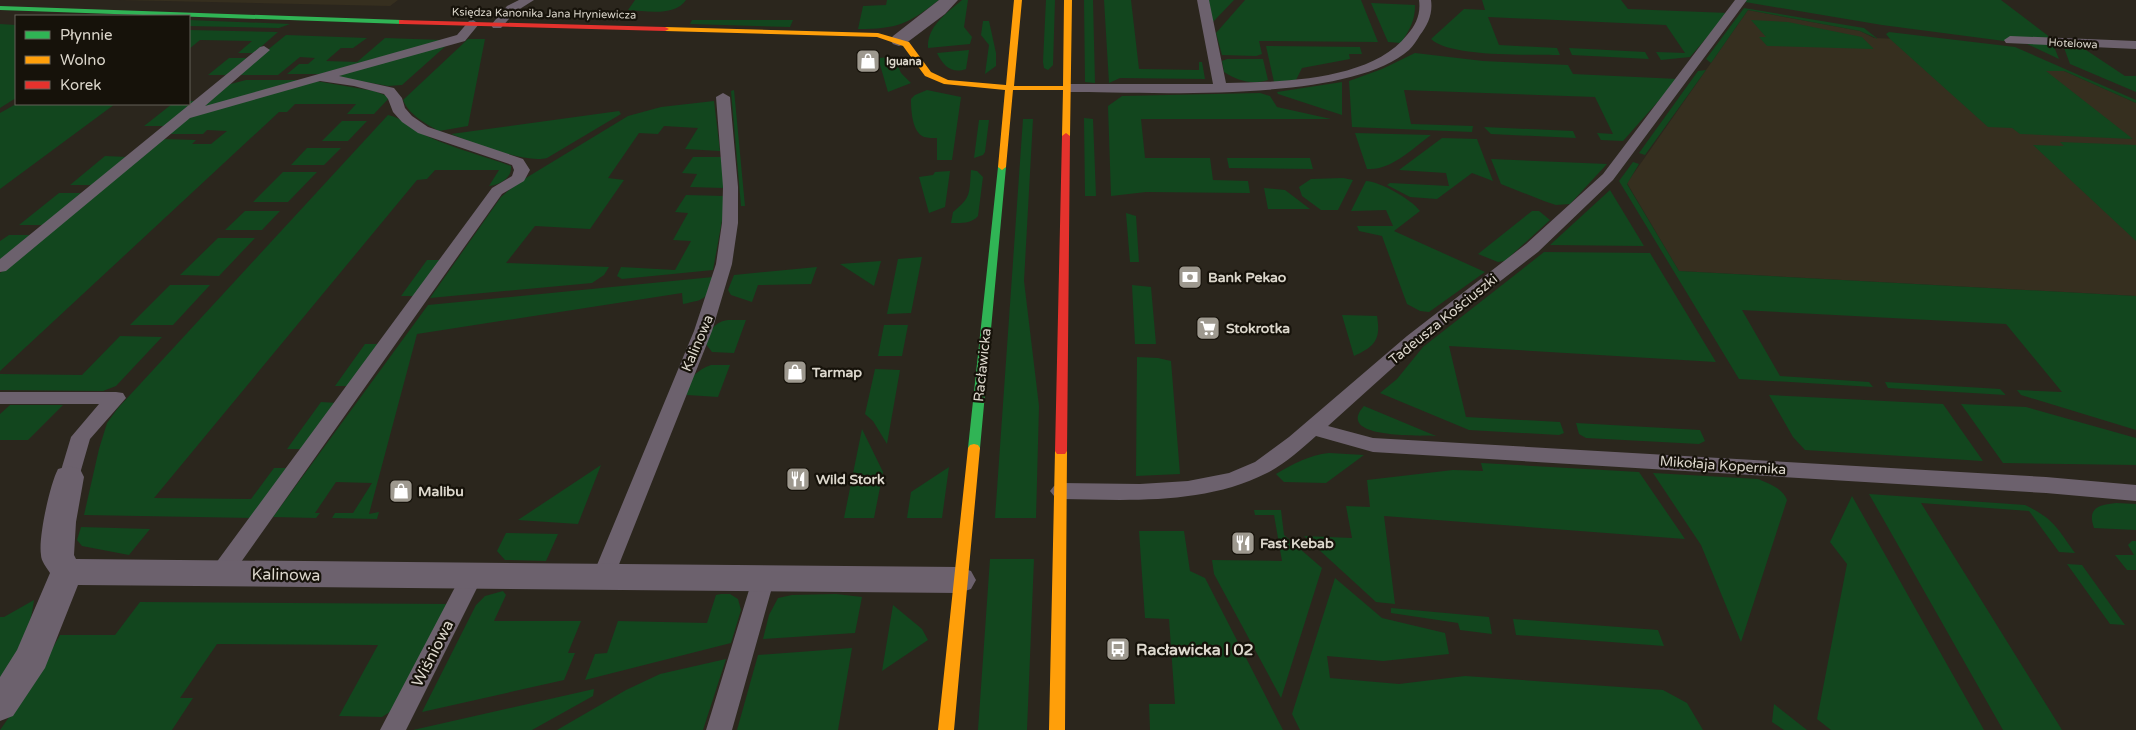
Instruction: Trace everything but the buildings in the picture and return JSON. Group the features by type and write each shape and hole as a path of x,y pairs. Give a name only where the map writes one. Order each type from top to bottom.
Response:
{"street":[{"path":"949,0 939,10 899,40 910,48 928,74 936,79 957,83 978,83 1009,88 1067,88"},
{"name":"Racławicka","path":"946,730 959,580 1018,0"},
{"path":"1057,730 1068,0"},
{"name":"Księdza Kanonika Jana Hryniewicza","path":"0,8 497,25 865,34 899,40"},
{"path":"0,704 13,688 32,657 67,572 57,556 60,522 69,477"},
{"name":"Kalinowa","path":"67,572 959,580"}],"lane":[{"path":"497,25 511,10 528,0"},
{"path":"1203,0 1220,87"},
{"path":"1067,88 1272,86 1313,81 1350,73 1377,63 1400,51 1417,33 1423,20 1425,0"},
{"name":"Tadeusza Kościuszki","path":"1061,491 1140,492 1210,486 1233,480 1262,467 1392,360 1413,340 1532,248 1608,177 1741,0"},
{"path":"182,117 461,38 473,24"},
{"name":"Hotelowa","path":"2010,40 2136,45"},
{"path":"0,266 264,50"},
{"path":"221,573 497,192 519,178 522,170 518,162 423,130 398,109 395,98 389,91 354,82 319,77"},
{"name":"Kalinowa","path":"604,577 666,419 715,303 723,273 728,241 731,192 723,97"},
{"path":"0,398 116,398 81,437 69,477"},
{"name":"Mikołaja Kopernika","path":"1311,428 1372,445 2036,484 2136,493"},
{"name":"Wiśniowa","path":"393,730 472,576"},
{"path":"719,730 764,577"}],"shaded area":[{"path":"118,0 398,0 390,6"},
{"path":"1748,10 1860,31 1874,38 1899,39 2064,71 2136,103 2136,296 1679,271 1627,183"}],"green space":[{"path":"635,0 686,0 681,5 667,11 628,10"},
{"path":"887,0 939,0 919,15 902,23 883,28 858,29 863,6 886,5"},
{"path":"962,0 968,0 964,27 972,37 970,44 928,48 934,27"},
{"path":"1046,0 1055,0 1053,65 1048,70 1044,68 1043,62"},
{"path":"1084,0 1093,0 1095,83 1085,82"},
{"path":"1104,0 1131,0 1139,69 1199,70 1199,62 1202,62 1205,79 1120,78 1109,83"},
{"path":"1208,0 1234,0 1212,23"},
{"path":"1245,0 1361,0 1378,42 1259,41 1262,54 1256,56 1222,55 1216,33"},
{"path":"1482,0 1621,0 1628,9 1728,13 1690,57 1661,60 1656,52 1685,53 1666,25 1488,17 1499,45 1557,48 1560,55 1512,55 1473,52 1441,45 1431,39 1464,9 1485,10"},
{"path":"1746,0 2001,0 2051,38 2014,38 2027,44 1882,25 1745,2"},
{"path":"1371,3 1415,5 1411,25 1401,43 1388,42"},
{"path":"1744,8 1864,28 1878,39 1860,31 1748,10 1711,63 1706,59"},
{"path":"190,20 290,24 279,28 190,26"},
{"path":"692,20 793,20 790,27 690,24"},
{"path":"1751,20 1788,22 1862,37 1874,49 1767,46 1759,37 1766,37"},
{"path":"983,21 989,21 996,53 996,66 985,74 989,45 981,35"},
{"path":"0,24 15,25 15,99 0,108"},
{"path":"190,30 278,32 254,53 238,53 252,41 200,40 190,48"},
{"path":"1889,32 2015,47 2136,100 2136,103 2064,71 2046,71 2133,139 2020,134 2012,128 1988,127 1890,39 1886,34"},
{"path":"286,35 367,38 353,48 341,48 326,61 357,62 385,38 442,40 320,74 287,74 299,64 308,64 315,58 300,57 278,75 237,75"},
{"path":"468,39 485,39 468,126 439,131 413,114 403,100"},
{"path":"448,44 402,85 388,86 333,76"},
{"path":"2027,44 2053,44 2059,59"},
{"path":"2063,45 2083,48 2125,76 2136,76 2136,92 2070,64"},
{"path":"1266,46 1360,47 1362,54 1349,54 1350,59 1302,68 1296,80 1274,82"},
{"path":"1569,48 1645,52 1649,59 1572,55"},
{"path":"969,50 966,69 961,70 949,68 942,62 937,53"},
{"path":"1415,53 1483,61 1568,65 1573,74 1678,79 1623,141 1601,140 1597,133 1613,134 1595,97 1404,90 1411,124 1473,126 1472,132 1352,127 1349,81 1382,69"},
{"path":"894,57 901,73 911,83 888,92 878,58"},
{"path":"229,58 247,58 226,75 208,75"},
{"path":"1227,59 1263,59 1268,80 1251,82 1229,75 1224,72 1222,61"},
{"path":"1706,70 1645,155 1639,153 1698,71"},
{"path":"246,80 300,80 198,111 227,85"},
{"path":"316,81 374,91 390,97 374,114 347,114 356,104 295,104 287,112 279,112 0,371 0,273 162,139 196,140 192,144 211,144 227,131 207,130 203,134 168,134 188,117"},
{"path":"1342,82 1342,115 1278,94 1277,92"},
{"path":"734,90 745,206 741,206 731,91"},
{"path":"927,90 961,97 952,160 937,160 937,138 924,137 915,126 911,99 915,95"},
{"path":"1260,93 1270,96 1277,107 1331,119 1141,119 1145,158 1210,158 1213,180 1248,181 1250,193 1146,192 1111,196 1108,106 1122,96"},
{"path":"190,101 195,101 165,126 144,126 171,105 190,105"},
{"path":"714,101 720,151 685,149 698,128 664,126 658,134 639,133 608,178 624,180 590,229 535,226 506,263 609,267 604,275 592,283 430,298 501,197 516,184 628,116 661,107"},
{"path":"15,105 114,105 0,189 0,113"},
{"path":"619,111 621,114 547,158 526,158 513,155 451,134"},
{"path":"388,115 439,141 511,166 510,174 501,182 489,186 499,170 435,170 427,179 417,180 154,498 251,499 274,468 289,468 253,518 84,515 107,423 118,408"},
{"path":"1084,118 1093,119 1096,196 1085,196"},
{"path":"1023,119 1033,119 1024,281 1039,406 1036,518 995,518"},
{"path":"979,120 989,120 985,152 983,155 974,158"},
{"path":"342,121 367,121 348,141 322,141"},
{"path":"1484,127 1573,131 1576,138 1491,134"},
{"path":"1355,133 1431,135 1393,163 1376,169 1367,169"},
{"path":"1442,138 1477,139 1493,181 1472,173 1437,199 1410,197 1387,185 1390,183 1449,186 1446,173 1399,170"},
{"path":"2060,142 2136,145 2136,241 2033,145 2064,146"},
{"path":"307,148 341,148 324,165 291,165"},
{"path":"105,156 127,157 93,185 70,185"},
{"path":"693,157 723,157 723,188 690,187 697,174 682,173"},
{"path":"1227,158 1310,158 1313,169 1229,168"},
{"path":"1491,159 1607,164 1570,204 1556,205 1501,184"},
{"path":"1633,162 1639,164 1627,184 1679,271 2136,296 2136,430 2021,395 2017,390 2062,392 2006,324 1742,310 1780,376 1869,382 1873,387 1739,379 1619,181"},
{"path":"971,170 977,171 983,177 978,216 969,222 951,223 953,212 967,198"},
{"path":"950,171 945,207 929,213 919,177 933,175 935,172"},
{"path":"283,172 317,172 288,202 253,202"},
{"path":"1343,178 1353,180 1338,210 1321,210 1302,196 1299,187 1311,179"},
{"path":"1366,181 1380,184 1395,192 1410,201 1420,211 1394,231 1485,272 1429,312 1420,311 1407,304 1382,236 1359,231 1357,226 1393,226 1386,210 1351,211"},
{"path":"1264,188 1285,190 1310,209 1268,209"},
{"path":"1610,190 1644,246 1550,245"},
{"path":"59,193 82,193 44,225 19,225"},
{"path":"686,195 723,196 723,215 713,270 622,279 617,276 621,267 675,270 691,241 673,240 688,213 675,212"},
{"path":"245,211 280,211 262,230 225,230"},
{"path":"1532,211 1539,211 1550,220 1505,261 1498,262 1478,254"},
{"path":"1126,213 1136,216 1139,262 1130,262"},
{"path":"9,235 32,235 0,262 0,241"},
{"path":"218,238 255,238 219,276 180,275"},
{"path":"1544,252 1650,253 1716,362 1449,346 1466,417 1560,422 1564,433 1559,435 1469,430 1380,393 1397,379 1423,347"},
{"path":"922,257 911,313 887,314 898,259"},
{"path":"427,260 441,260 416,296 401,296"},
{"path":"881,261 874,286 840,264"},
{"path":"817,267 811,284 758,285 752,302 731,295 728,290 734,275"},
{"path":"713,277 709,290 704,297 697,301 683,304 682,293 417,334 369,514 379,512 377,519 332,518 335,513 353,513 372,483 336,482 315,513 320,513 316,518 273,517 428,305"},
{"path":"170,285 210,285 173,325 130,325"},
{"path":"1132,285 1151,287 1156,344 1135,344"},
{"path":"1342,315 1377,316 1378,331 1375,341 1367,349 1354,356"},
{"path":"728,320 746,320 734,353 712,352 705,343 709,335 716,325"},
{"path":"884,325 908,325 902,356 878,356"},
{"path":"120,336 162,337 116,386 103,391 0,390 0,374 82,375"},
{"path":"365,344 379,344 349,386 335,386"},
{"path":"1137,357 1171,361 1180,474 1136,476"},
{"path":"711,365 730,365 718,397 687,395 687,389 694,376"},
{"path":"875,369 900,370 887,444 873,421 865,414"},
{"path":"1885,382 2000,389 2006,395 1888,388"},
{"path":"1769,395 1943,404 1983,461 1805,450 1793,437"},
{"path":"321,402 338,403 303,449 287,449"},
{"path":"1961,404 2026,407 2136,438 2136,465 2003,463"},
{"path":"10,405 63,405 28,440 0,440 0,414"},
{"path":"1364,406 1436,436 1398,435 1369,430 1360,424 1358,417"},
{"path":"1576,423 1700,430 1705,441 1699,444 1586,438 1579,434"},
{"path":"862,429 883,472 874,518 844,518"},
{"path":"1329,453 1364,455 1326,483 1284,482 1276,474 1295,463"},
{"path":"1481,463 1639,472 1685,539 1384,516 1395,604 1376,602 1304,536 1352,538 1346,506 1370,507 1367,480 1453,470 1483,471"},
{"path":"601,465 578,524 518,520"},
{"path":"949,467 942,518 907,518 911,492"},
{"path":"1653,473 1758,479 1779,489 1785,496 1787,500 1741,642 1701,545"},
{"path":"1869,494 2025,505 2043,515 2059,531 2075,553 2059,552 2029,511 1921,503 2062,730 2003,730"},
{"path":"1852,496 1984,730 1831,730 1817,719 1847,564 1830,542"},
{"path":"2116,503 2136,504 2136,530 2094,528 2092,521 2093,512 2104,505"},
{"path":"1254,510 1281,510 1284,535 1322,568 1281,698 1214,574 1212,560 1282,561 1274,515 1255,515"},
{"path":"81,527 150,529 129,555 82,546 77,540"},
{"path":"1139,531 1184,531 1190,571 1205,578 1283,730 1150,730 1149,704 1175,704 1169,619 1145,618"},
{"path":"506,533 558,534 546,561 505,560 497,551"},
{"path":"2132,541 2136,541 2136,570 2127,570 2115,555 2134,555 2128,545"},
{"path":"990,559 1034,559 1027,730 978,730"},
{"path":"2067,564 2082,565 2125,625 2110,624"},
{"path":"1335,578 1382,618 1445,633 1449,654 1383,661 1327,656 1330,678 1399,684 1465,676 1663,690 1687,703 1703,730 1300,730 1292,714"},
{"path":"503,591 506,595 494,621 581,621 568,653 575,653 564,680 422,712 476,605 485,596"},
{"path":"730,594 738,599 741,610 731,643 585,680 595,654 607,653 618,621 707,623 716,595"},
{"path":"836,594 862,597 855,633 763,639 769,615 778,598 792,595"},
{"path":"34,600 22,644 0,684 0,617 4,617"},
{"path":"140,602 448,604 393,710 382,717 339,716 378,645 217,644 180,698 193,698 172,730 0,730 32,684 60,635 115,635"},
{"path":"893,605 922,629 928,640 882,671"},
{"path":"1391,608 1489,617 1492,634 1460,630 1458,623 1391,613"},
{"path":"1513,619 1658,630 1664,646 1516,635"},
{"path":"852,648 838,730 737,730 758,655"},
{"path":"726,659 703,730 557,730 626,690 660,674"},
{"path":"594,689 593,696 532,730 413,730"},
{"path":"1774,704 1807,730 1784,730 1772,722"}],"traffic: fast":[{"path":"0,8 402,22"},
{"path":"974,448 1002,167"}],"traffic: slow":[{"path":"1002,167 1018,0"},
{"path":"1066,136 1068,0"},
{"path":"665,29 878,35 906,44 928,74 947,82 1009,88 1067,88"},
{"path":"946,730 974,448"},
{"path":"1057,730 1061,451"}],"traffic: jam":[{"path":"402,22 665,29"},
{"path":"1061,451 1066,136"}],"place":[{"name":"Iguana","path":"868,61"},
{"name":"Bank Pekao","path":"1190,277"},
{"name":"Stokrotka","path":"1208,328"},
{"name":"Tarmap","path":"795,372"},
{"name":"Wild Stork","path":"798,479"},
{"name":"Malibu","path":"401,491"},
{"name":"Fast Kebab","path":"1243,543"},
{"name":"Racławicka I 02","path":"1118,649"}]}
